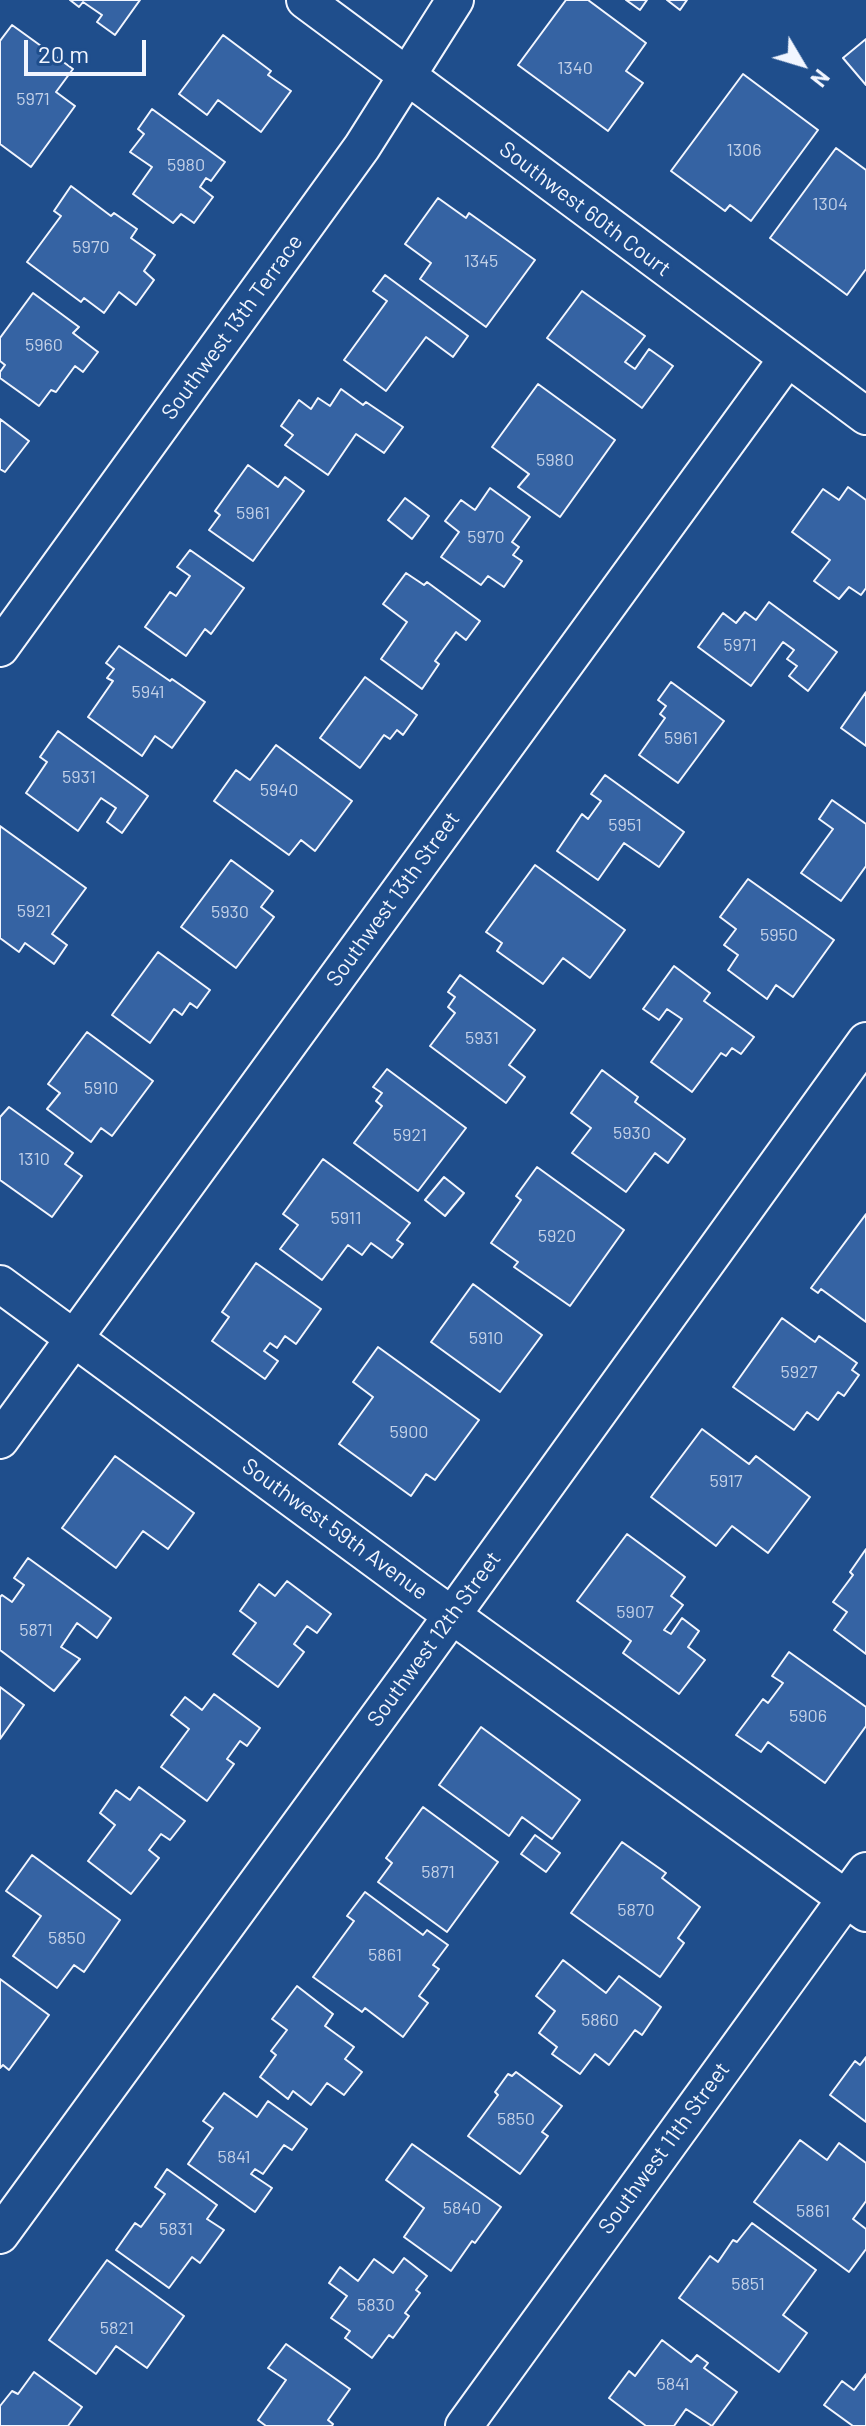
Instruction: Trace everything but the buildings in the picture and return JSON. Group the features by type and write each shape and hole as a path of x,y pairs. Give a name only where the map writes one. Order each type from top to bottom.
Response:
{"street":[{"name":"Southwest 60th Court","path":"305,0 866,416"},
{"name":"Southwest 13th Terrace","path":"0,648 362,147 455,0"},
{"name":"Southwest 13th Street","path":"0,1440 787,359"},
{"name":"Southwest 12th Street","path":"0,2235 866,1041"},
{"name":"Southwest 59th Avenue","path":"0,1284 452,1614 859,1894"},
{"name":"Southwest 11th Street","path":"464,2426 859,1894"}]}
